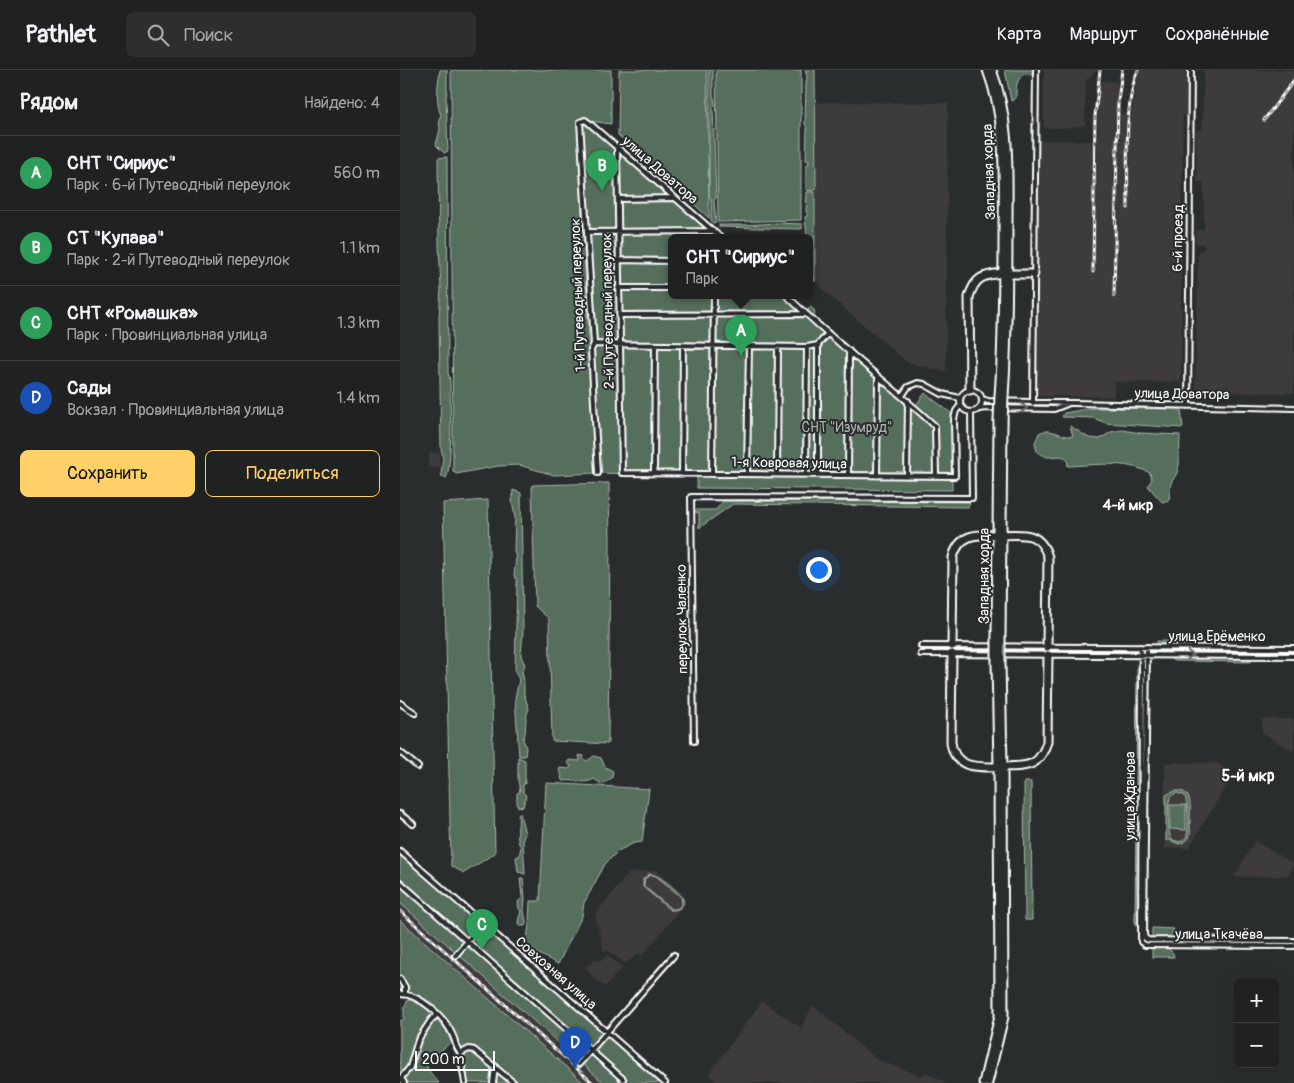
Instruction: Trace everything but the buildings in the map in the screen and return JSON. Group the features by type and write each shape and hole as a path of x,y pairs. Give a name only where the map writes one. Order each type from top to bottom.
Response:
{"highway":[{"name":"Западная хорда","path":"987,70 998,108 1002,138 1006,274"},
{"name":"Западная хорда","path":"988,1083 1004,1017 998,637 1001,396 1006,364 1007,137 1003,106 992,70"},
{"path":"970,390 969,297 971,290 977,280 982,277 1006,274 1034,274"},
{"path":"952,646 953,557 956,548 964,539 971,536 1032,536 1044,545 1048,557 1047,742 1041,758 1035,763 1026,766 974,767 965,764 954,754 951,742 952,654"},
{"name":"Западная хорда","path":"983,1083 999,1016 1001,767"}],"street":[{"path":"1033,403 1036,70"},
{"name":"6-й проезд","path":"1188,406 1191,70"},
{"name":"улица Доватора","path":"585,120 714,234"},
{"name":"1-й Путеводный переулок","path":"585,120 579,124 588,232 594,344 591,350 598,472"},
{"name":"2-й Путеводный переулок","path":"617,148 622,473"},
{"path":"619,199 674,198"},
{"path":"588,232 714,234"},
{"path":"618,260 668,261"},
{"path":"618,288 668,288"},
{"path":"712,474 714,299"},
{"path":"790,299 935,426 936,476"},
{"path":"619,315 805,314"},
{"path":"818,475 818,345 828,333"},
{"path":"594,344 806,347 818,345"},
{"path":"654,473 655,346"},
{"path":"682,474 683,346"},
{"path":"747,474 749,346"},
{"path":"777,474 778,346"},
{"path":"806,347 806,474"},
{"path":"848,475 849,351"},
{"path":"877,476 878,378"},
{"path":"902,396 908,387 918,383 924,384 942,394 960,398"},
{"path":"970,390 978,393 982,399 982,406 979,410 971,413 960,406 960,398 964,392 970,390"},
{"name":"улица Доватора","path":"982,399 988,401 1033,403 1294,408"},
{"path":"907,476 908,401"},
{"name":"улица Доватора","path":"979,410 986,408 1054,409 1069,403"},
{"name":"1-я Ковровая улица","path":"622,473 955,476 954,419 956,410 960,406"},
{"name":"переулок Чаленко","path":"694,741 691,496 972,498 971,413"},
{"path":"921,646 1047,651"},
{"name":"улица Ерёменко","path":"1047,651 1140,647 1294,648"},
{"name":"улица Жданова","path":"1140,647 1140,940 1144,945"},
{"name":"улица Жданова","path":"1147,647 1144,934 1148,940"},
{"path":"1162,647 1162,655"},
{"path":"921,654 1047,651"},
{"name":"улица Ерёменко","path":"1047,651 1141,655 1294,656"},
{"path":"400,703 415,713"},
{"path":"400,752 418,767"},
{"path":"400,814 412,824"},
{"name":"Совхозная улица","path":"400,851 665,1083"},
{"path":"400,882 623,1079"},
{"path":"455,956 482,924"},
{"path":"1144,945 1144,942 1148,940"},
{"name":"улица Ткачёва","path":"1148,940 1294,940"},
{"name":"улица Ткачёва","path":"1144,945 1294,946"},
{"path":"579,1064 674,955"},
{"path":"400,979 405,987 403,994 410,995 428,1005 438,1014 450,1030 460,1052 465,1083"},
{"path":"404,1083 401,1078 410,1066 418,1040 431,1020 438,1014"},
{"path":"460,1052 463,1053 473,1049 514,1083"},
{"path":"493,1083 495,1066"}],"shaded area":[{"path":"1044,70 1097,70 1086,80 1085,125 1065,128 1044,128"},
{"path":"1139,70 1184,70 1188,78 1188,115 1183,115 1181,382 1114,382 1114,397 1036,396 1039,140 1098,141 1098,81 1117,81 1113,279 1114,292 1116,292 1119,113 1131,114"},
{"path":"1204,70 1294,70 1294,393 1195,392 1198,252 1204,249 1204,244 1196,244 1195,230 1204,229 1204,182 1197,182 1196,130 1202,129"},
{"path":"815,102 948,103 946,371 907,362 819,287 820,283 816,283"},
{"path":"429,453 440,453 439,468 428,468"},
{"path":"1262,719 1294,719 1294,752 1262,733"},
{"path":"1165,763 1217,763 1230,771 1230,779 1189,848 1165,848"},
{"path":"1255,841 1294,864 1287,876 1234,877"},
{"path":"655,870 684,895 686,903 642,956 639,953 626,964 607,950 605,952 603,950 595,914 629,873"},
{"path":"400,900 606,1083 583,1083 400,921"},
{"path":"608,955 622,968 605,987 591,976 586,967 596,959 599,961"},
{"path":"762,1001 801,1028 813,1005 877,1060 922,1076 926,1073 948,1083 717,1083 709,1074"}],"green space":[{"path":"440,70 447,70 448,151 444,153 436,145 441,115 438,99"},
{"path":"451,70 611,70 611,124 577,119 596,473 554,475 519,465 498,466 456,474 453,471"},
{"path":"619,70 707,70 709,218 618,135"},
{"path":"709,70 713,70 715,106 713,108 716,222 713,223 711,220 711,200 709,194"},
{"path":"716,70 801,70 801,220 718,222"},
{"path":"805,70 815,70 816,189 814,191 806,190 806,165 808,165 809,161 806,160 807,77"},
{"path":"1005,70 1033,70 1031,75 1023,74 1019,79 1016,98 1011,101"},
{"name":"СНТ \"Изумруд\"","path":"582,124 588,124 717,234 668,234 668,299 793,299 808,312 811,307 815,311 814,315 812,315 916,405 925,393 952,414 952,490 697,488 697,476 599,473"},
{"path":"447,157 448,373 450,380 451,431 450,460 446,478 441,476 443,456 441,449 439,318 441,289 438,158"},
{"path":"807,192 815,192 815,281 813,281 813,234 807,234 805,217 808,215 806,212"},
{"path":"802,224 802,229 719,227 719,225"},
{"path":"1092,408 1181,409 1183,428 1106,423 1093,418 1062,417 1064,413"},
{"path":"1070,426 1089,438 1100,439 1111,432 1122,430 1180,435 1179,465 1171,483 1169,500 1162,502 1148,486 1152,479 1150,473 1140,469 1110,464 1068,466 1067,459 1062,456 1047,457 1037,452 1035,443 1039,433 1052,431 1073,436"},
{"path":"609,483 608,744 552,741 549,619 535,606 532,485"},
{"path":"513,490 521,493 523,630 521,656 525,665 522,671 524,694 529,709 523,739 526,748 525,756 519,756 515,698 519,680 515,671 517,580 514,575 516,558 514,551 515,517 512,501"},
{"path":"488,500 495,853 464,873 451,866 443,503"},
{"path":"723,501 969,502 970,504 968,507 733,504 699,528 699,513 694,512 694,510 716,510"},
{"path":"1157,641 1227,642 1227,644 1157,644"},
{"path":"1162,652 1294,652 1294,656 1161,654"},
{"path":"1172,658 1251,658 1251,662 1174,661"},
{"path":"1137,664 1141,665 1138,675 1138,679 1140,679 1137,693 1138,723 1140,725 1140,736 1137,738 1137,745 1140,745 1137,748 1137,792 1139,798 1136,798"},
{"path":"579,755 584,756 583,759 587,761 594,756 601,758 605,767 613,771 612,778 602,784 594,779 583,782 564,781 561,779 560,768 569,769 571,766 567,763 569,760 580,761"},
{"path":"518,757 525,760 523,793 526,795 523,807 517,806 517,793 520,792"},
{"path":"1024,782 1031,782 1032,920 1025,920"},
{"path":"546,783 649,789 642,842 634,843 618,851 605,864 584,903 582,916 558,964 526,947 530,901 540,901"},
{"path":"1175,791 1181,791 1185,793 1190,801 1189,838 1179,844 1169,840 1166,841 1166,795","holes":["1177,793 1184,795 1188,828 1186,837 1179,842 1171,839 1170,836 1168,806 1172,795"]},
{"path":"1170,805 1186,805 1186,830 1170,829"},
{"path":"520,813 525,834 523,838 525,874 518,872 516,857 519,856 521,847 518,839 518,814"},
{"path":"1136,817 1139,837 1137,840 1136,912 1139,911 1139,914 1136,914 1138,926 1135,926"},
{"path":"400,855 661,1083 604,1083 400,903"},
{"path":"649,874 657,876 681,896 683,905 679,908 670,910 643,887 643,879","holes":["651,875 656,876 681,897 681,905 678,908 671,909 644,886 645,878"]},
{"path":"520,878 523,878 525,926 519,926 518,921 521,911 518,902 522,898"},
{"path":"400,920 584,1083 463,1083 455,1049 440,1018 422,1001 400,994"},
{"path":"1152,928 1174,929 1173,933 1168,937 1152,938"},
{"path":"1175,934 1180,934 1180,936 1250,935 1175,938"},
{"path":"1147,941 1294,942 1294,944 1147,943"},
{"path":"1152,947 1167,947 1174,957 1152,957"},
{"path":"408,1000 421,1004 431,1011 430,1015 443,1026 451,1041 426,1060 430,1073 439,1083 400,1083 400,1021 404,1019 404,1007"}],"railway":[{"path":"1093,272 1095,116 1100,70"},
{"path":"1114,296 1118,101 1122,70"},
{"path":"1128,208 1128,119 1133,85 1138,70"},
{"path":"1264,120 1294,80"},
{"path":"400,911 593,1083"}],"place":[{"name":"СТ \"Купава\"","path":"602,191"},
{"name":"СНТ \"Сириус\"","path":"741,356"},
{"name":"СНТ «Ромашка»","path":"482,950"},
{"name":"Сады","path":"575,1068"}],"district":[{"name":"4-й мкр","path":"1128,505"},
{"name":"5-й мкр","path":"1248,776"}]}
